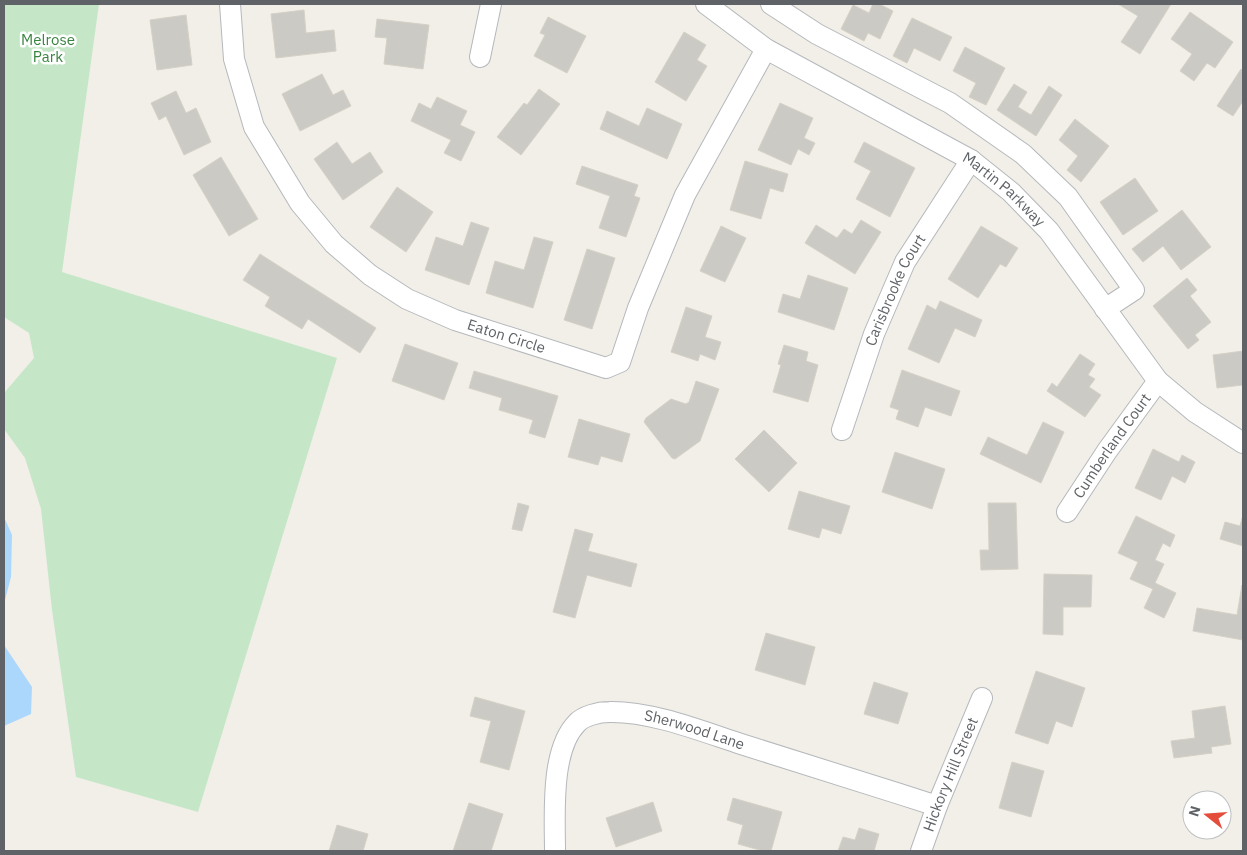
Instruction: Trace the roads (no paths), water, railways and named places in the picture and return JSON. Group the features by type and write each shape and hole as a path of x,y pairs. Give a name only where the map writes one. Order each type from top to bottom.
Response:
{"street":[{"name":"Eaton Circle","path":"230,4 234,59 254,127 300,204 334,244 370,275 406,299 455,320 606,368 620,362 638,308 685,195 766,49"},
{"path":"480,57 491,4"},
{"name":"Martin Parkway","path":"706,4 766,49 972,160 1011,192 1049,231 1158,381 1195,412 1243,443"},
{"path":"771,4 817,34 950,103 1023,154 1068,197 1134,290 1106,309"},
{"name":"Carisbrooke Court","path":"842,430 874,334 905,262 972,160"},
{"name":"Cumberland Court","path":"1067,512 1107,451 1158,381"},
{"name":"Hickory Hill Street","path":"921,851 937,806 982,698"},
{"name":"Sherwood Lane","path":"555,851 555,788 560,758 567,739 577,722 590,715 608,712 667,720 937,806"}],"water":[{"path":"4,517 12,535 11,577 4,604"},
{"path":"4,645 32,687 31,714 4,726"}],"park label":[{"name":"Melrose Park","path":"48,48"}]}
